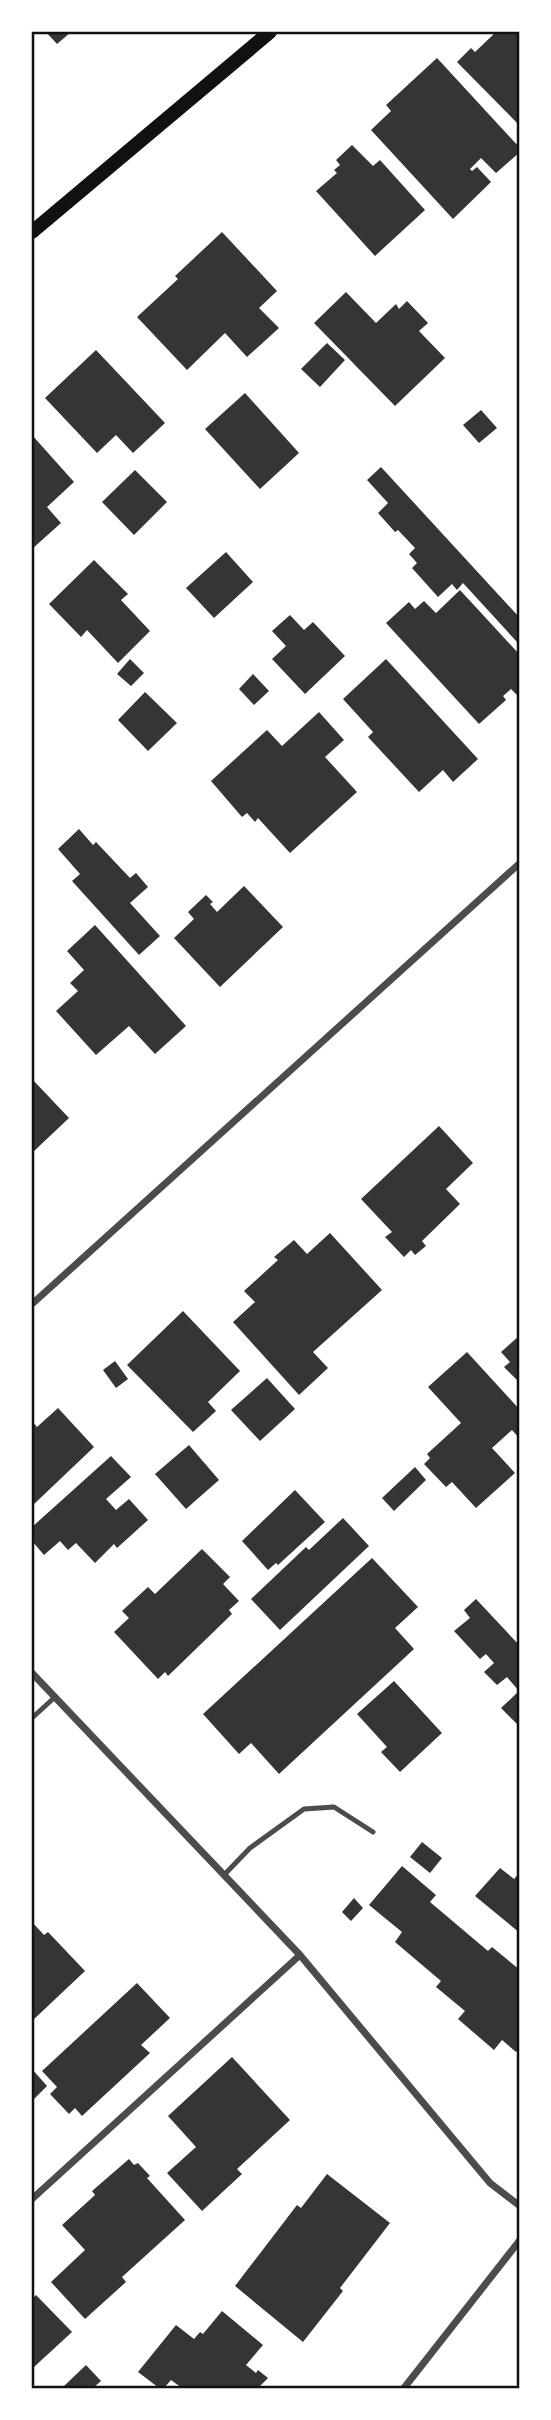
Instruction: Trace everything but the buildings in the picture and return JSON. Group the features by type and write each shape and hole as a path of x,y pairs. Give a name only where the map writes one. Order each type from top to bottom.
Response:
{"main road":[{"path":"32,232 270,32"}],"street":[{"path":"32,1304 520,863"},
{"path":"32,1673 300,1955 490,2183 520,2206"},
{"path":"32,2199 300,1955"},
{"path":"404,2389 520,2241"}],"lane":[{"path":"32,1718 55,1697"},
{"path":"224,1875 250,1848 304,1809 334,1807 373,1832"}]}
